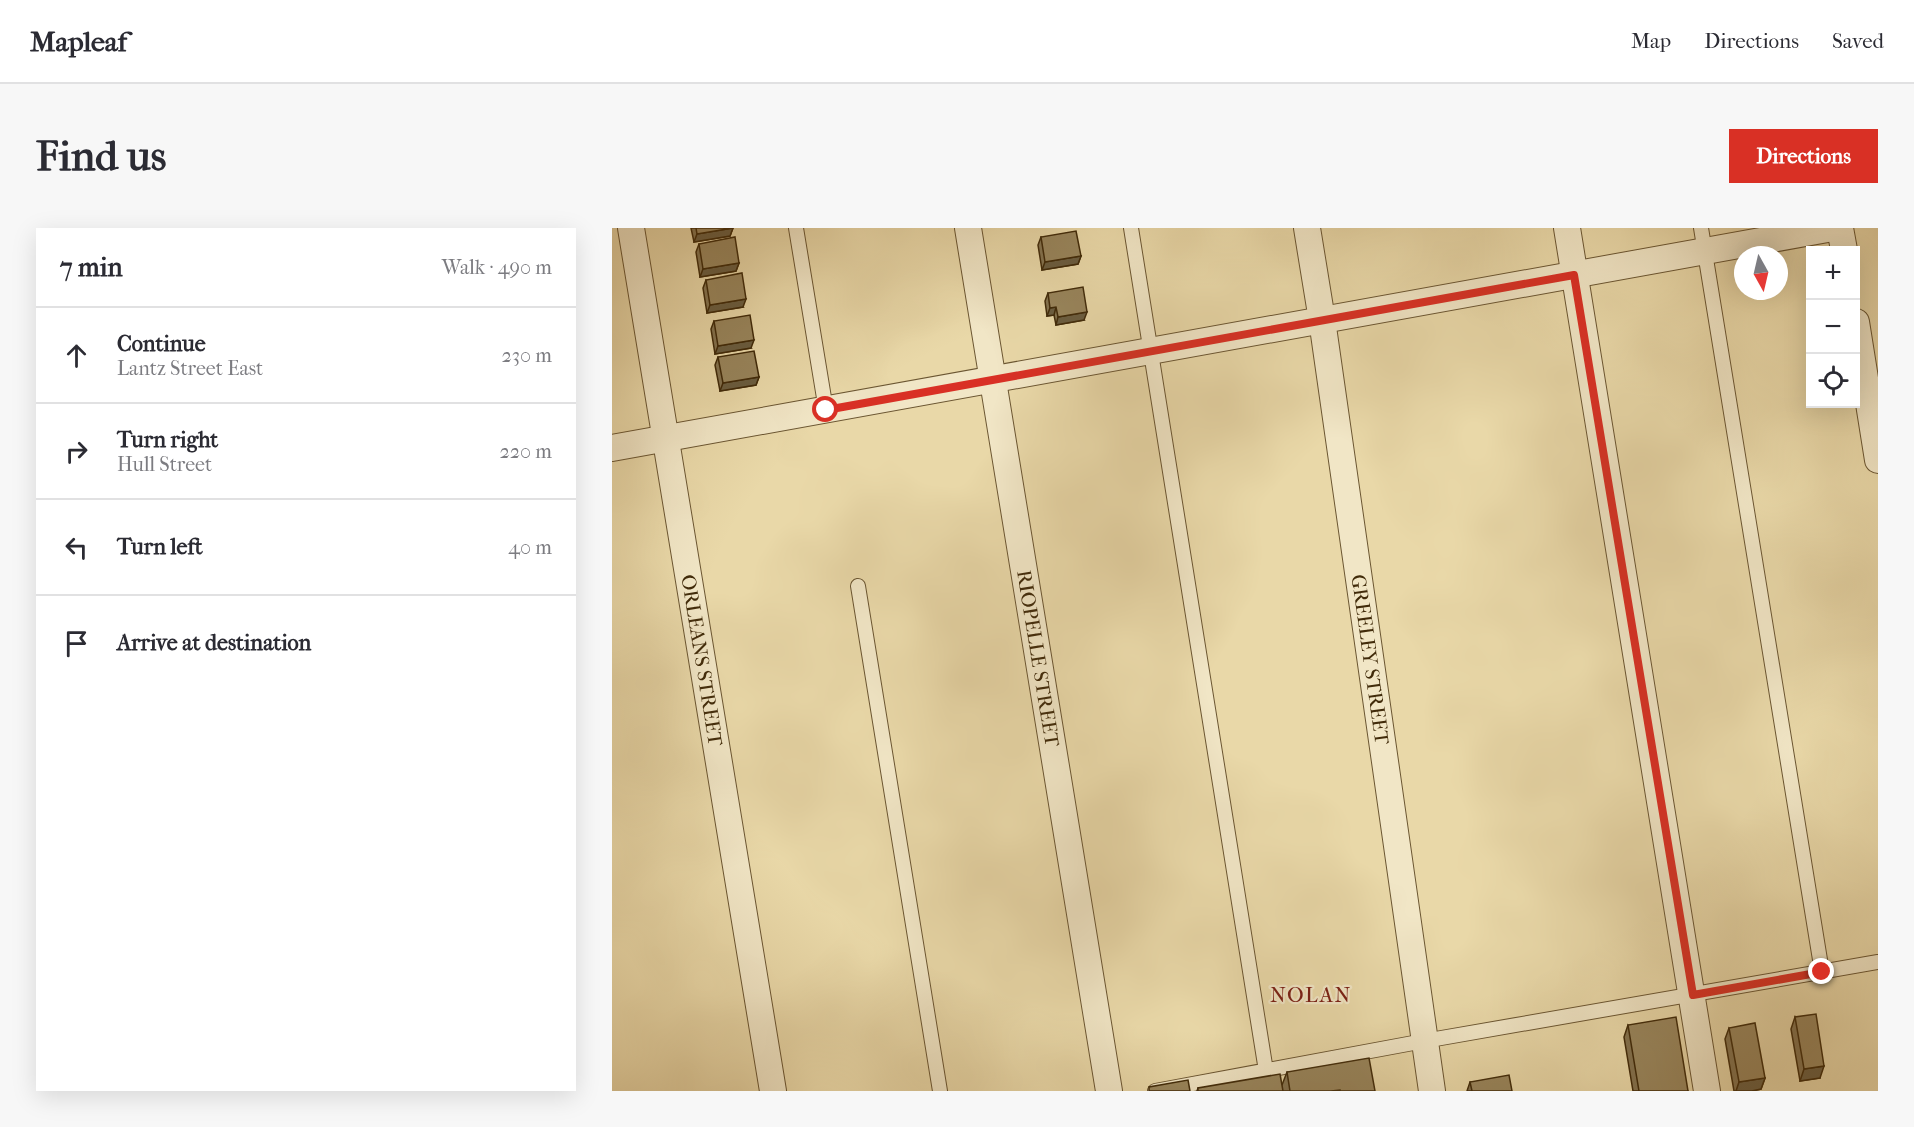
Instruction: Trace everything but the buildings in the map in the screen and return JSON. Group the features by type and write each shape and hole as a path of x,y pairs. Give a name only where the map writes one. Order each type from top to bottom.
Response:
{"street":[{"name":"ORLEANS STREET","path":"632,228 773,1091"},
{"name":"RIOPELLE STREET","path":"968,228 1109,1091"},
{"name":"GREELEY STREET","path":"1307,228 1432,1091"},
{"path":"1567,228 1707,1091"},
{"path":"612,448 1574,275 1703,240 1833,228"},
{"path":"1840,228 1843,246"},
{"path":"1860,347 1878,460"}],"lane":[{"path":"796,228 826,410"},
{"path":"1131,228 1266,1071"},
{"path":"1703,240 1822,972"},
{"path":"858,586 940,1091"},
{"path":"1155,1091 1424,1041 1878,962"}],"district":[{"name":"NOLAN","path":"1311,995"}],"route":[{"path":"826,410 1574,275 1693,995 1822,972"}]}
